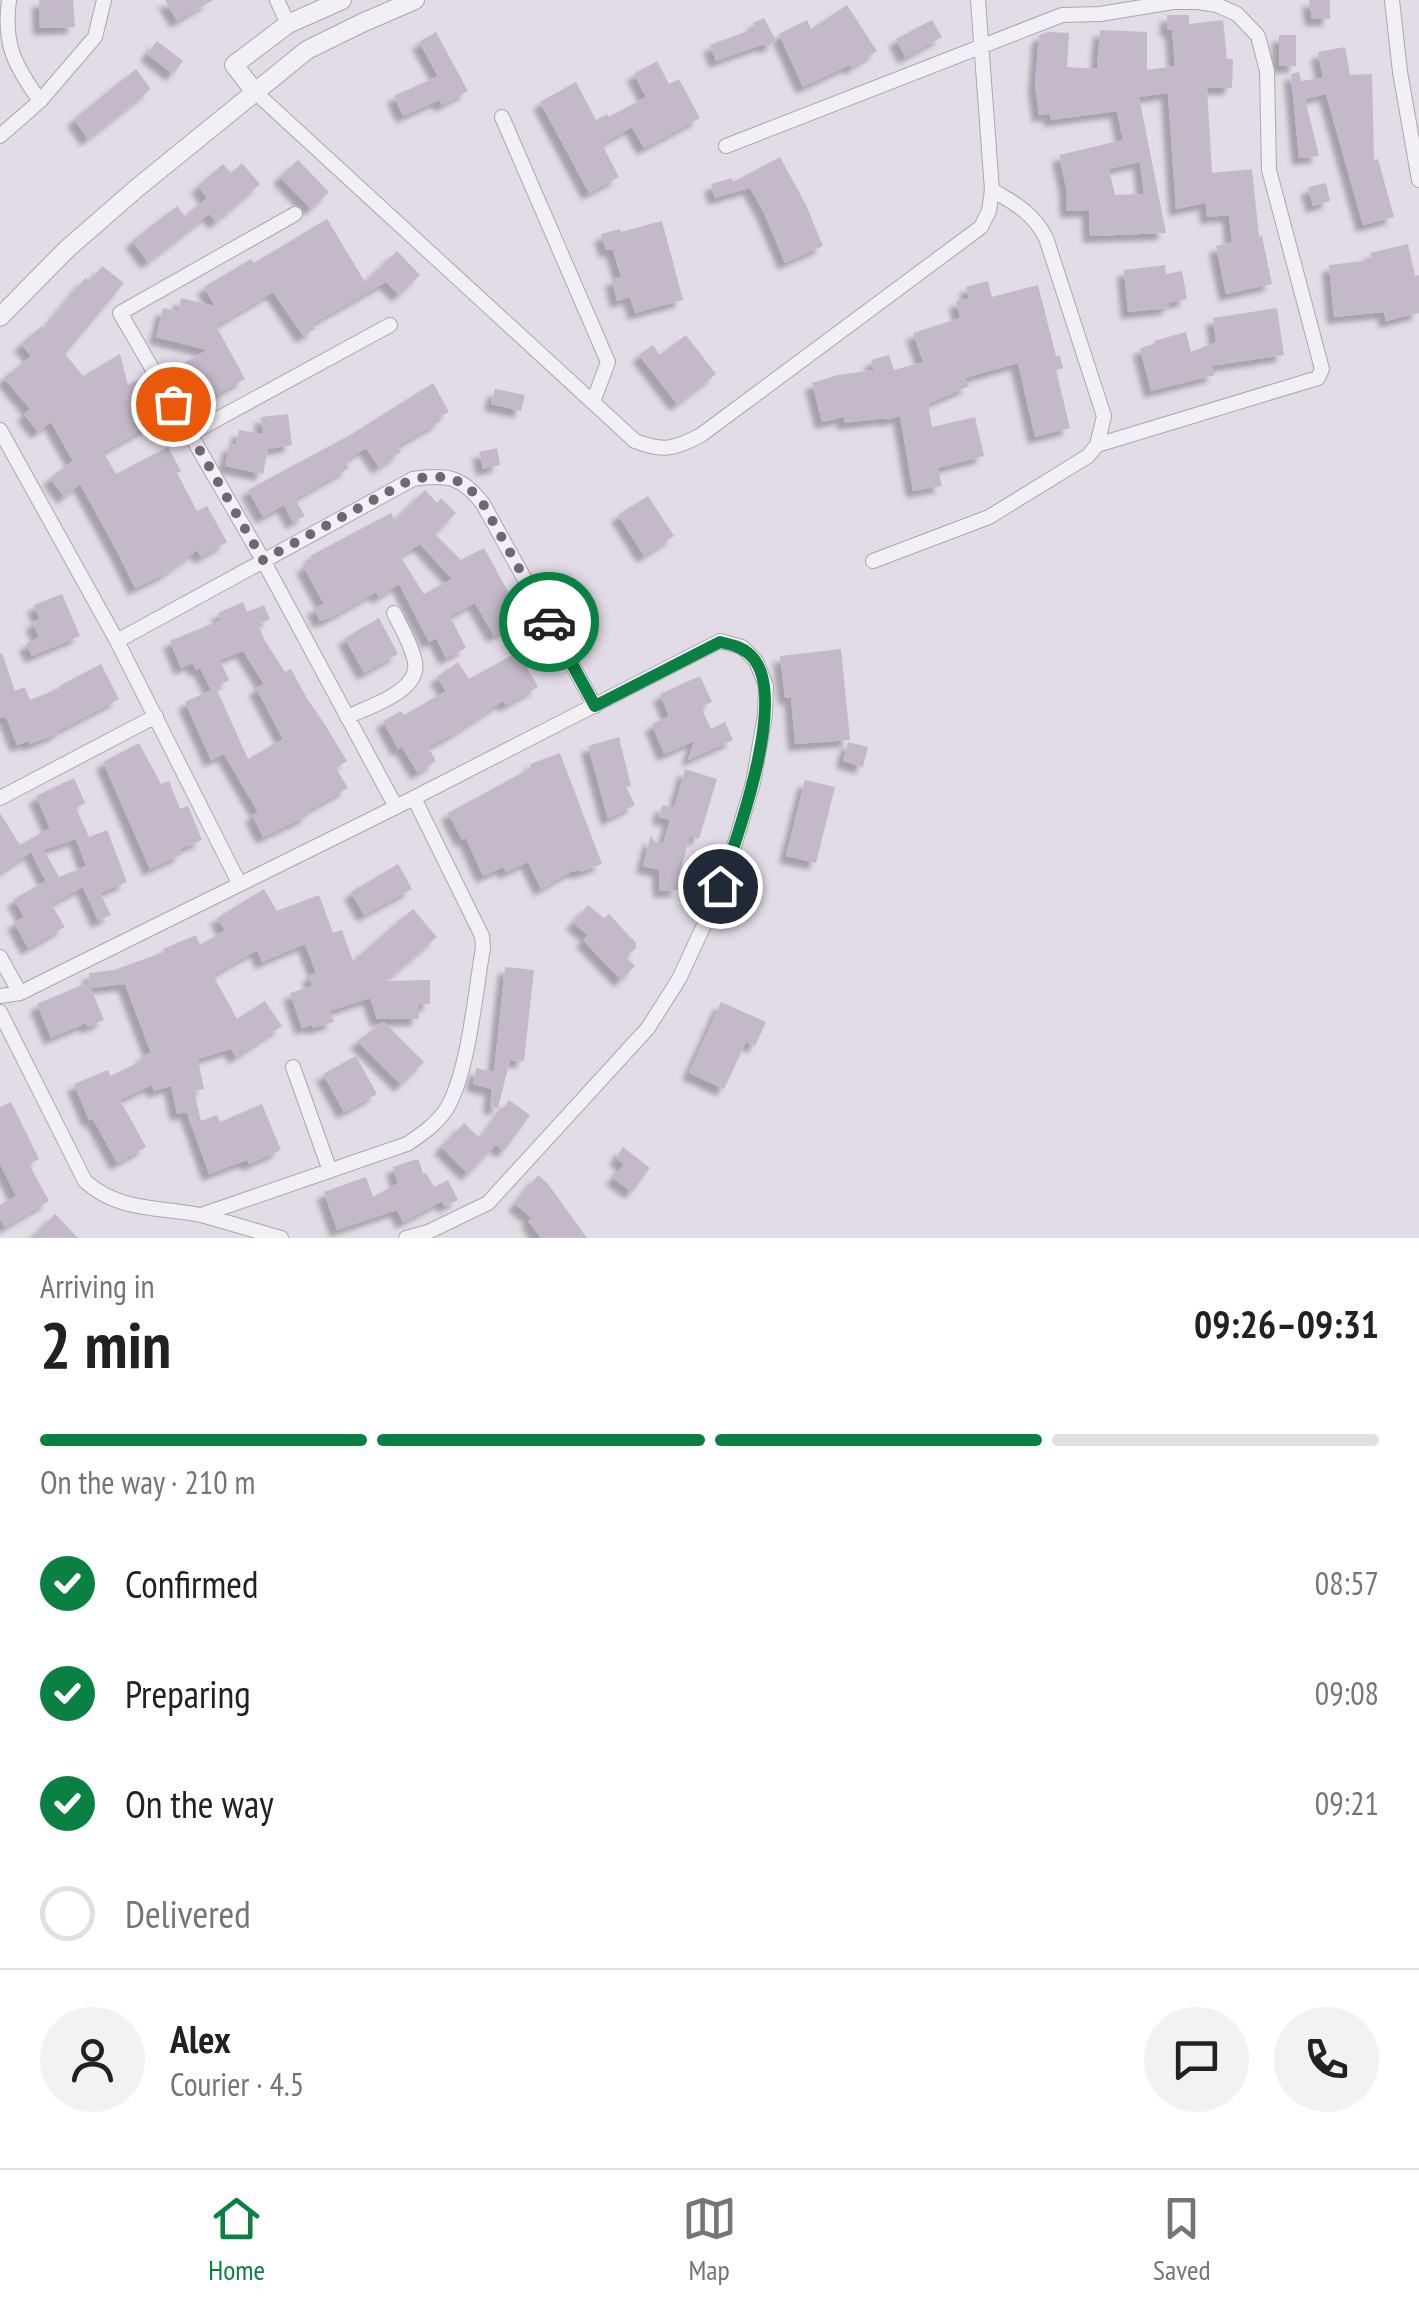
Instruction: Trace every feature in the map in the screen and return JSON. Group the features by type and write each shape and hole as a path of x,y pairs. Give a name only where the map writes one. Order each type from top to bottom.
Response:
{"street":[{"path":"9,0 8,37 16,68 40,101"},
{"path":"0,136 40,101 95,37 104,0"},
{"path":"277,0 307,50"},
{"path":"342,0 288,24 234,65 256,92 635,441 656,449 679,446 701,435 981,226 989,211 992,190 978,0"},
{"path":"0,317 66,249 307,50 415,0"},
{"path":"1392,0 1419,180"},
{"path":"726,146 1062,15 1100,14 1173,2 1217,5 1237,14 1258,36 1267,72 1269,170 1322,369 1318,378 1098,445"},
{"path":"502,117 608,362 593,402"},
{"path":"873,561 989,518 1088,456 1098,445 1104,416 1046,238 1040,224 1021,207 992,190"},
{"path":"295,214 120,312 263,560 396,807"},
{"path":"190,434 390,325"},
{"path":"1,434 117,641 239,883"},
{"path":"117,641 412,479 436,476 456,479 471,488 483,504 595,706"},
{"path":"347,717 393,695 408,685 416,673 416,661 394,613"},
{"path":"0,996 20,993 720,642 742,648 756,660 766,686 753,782 733,850 685,965 648,1028 488,1203 428,1232 406,1238"},
{"path":"0,798 156,716"},
{"path":"201,1215 407,1144 430,1128 446,1110 462,1068 482,936 414,798"},
{"path":"0,957 20,993"},
{"path":"0,1012 85,1182 100,1195 123,1203 201,1215 281,1238"},
{"path":"293,1068 330,1170"}],"building":[{"path":"39,0 73,0 75,27 40,28"},
{"path":"165,0 213,0 177,21"},
{"path":"1309,0 1330,0 1330,19 1312,19"},
{"path":"847,5 877,51 851,68 849,65 803,87 779,34 807,20 811,29"},
{"path":"1167,15 1189,15 1189,24 1223,20 1227,59 1233,59 1232,88 1207,88 1212,173 1252,169 1259,237 1262,236 1272,284 1226,294 1216,246 1232,242 1229,215 1207,217 1206,203 1176,209 1168,93 1139,97 1166,233 1090,236 1089,210 1067,211 1059,155 1123,140 1117,111 1051,120 1050,114 1039,115 1035,85 1039,35 1069,33 1067,67 1097,69 1100,30 1147,32 1147,70 1175,66 1172,30 1167,30","holes":["1140,162 1144,194 1115,195 1109,169"]},
{"path":"764,18 776,41 716,61 710,45 756,28 753,23"},
{"path":"932,20 942,37 905,57 896,39"},
{"path":"436,32 468,91 442,105 439,100 403,116 394,96 438,76 419,42"},
{"path":"1279,35 1296,35 1296,66 1279,66"},
{"path":"157,41 183,61 173,74 147,54"},
{"path":"1345,47 1350,75 1372,74 1374,160 1378,159 1394,217 1363,225 1326,94 1305,99 1319,156 1299,158 1291,74 1299,72 1301,81 1323,78 1318,52"},
{"path":"657,61 669,84 679,79 700,118 644,148 632,127 602,144 619,177 589,193 540,102 576,82 596,120 607,114 609,117 646,97 634,74"},
{"path":"136,69 151,89 88,139 74,119"},
{"path":"780,157 823,246 785,263 750,188 715,198 711,184 732,178 733,182"},
{"path":"298,160 329,192 311,209 280,177"},
{"path":"242,163 260,184 216,222 209,214 148,262 132,241 177,206 185,216 207,198 198,186 223,164 231,173"},
{"path":"1326,183 1330,201 1313,206 1308,187"},
{"path":"327,219 365,282 397,251 420,275 399,295 386,282 312,324 315,329 303,336 273,292 216,326 245,379 205,401 184,363 207,350 156,337 163,308 178,311 181,298 215,306 204,287 251,259 254,263"},
{"path":"662,221 683,300 635,313 630,297 617,301 612,279 621,277 613,250 606,250 601,234"},
{"path":"1408,244 1415,276 1419,275 1419,313 1386,321 1384,312 1334,317 1329,265 1372,260 1370,253"},
{"path":"1165,265 1166,274 1182,271 1187,299 1169,303 1169,308 1128,312 1124,270"},
{"path":"102,266 124,283 65,354 83,376 120,354 128,385 143,377 159,408 148,414 154,424 103,452 116,474 168,447 197,511 207,506 227,542 201,557 197,550 165,574 135,588 80,484 64,497 50,478 73,461 51,422 38,432 24,414 30,409 4,378 31,356 21,344 42,326 44,329 85,278 90,282"},
{"path":"988,281 992,297 1038,285 1056,356 1060,356 1063,368 1056,370 1070,428 1035,437 1018,363 965,378 969,386 928,404 932,427 975,417 984,456 938,468 942,486 913,491 900,416 844,423 844,417 822,422 812,383 874,370 871,360 889,355 894,370 923,362 913,333 960,318 956,301 969,298 966,287"},
{"path":"1277,308 1284,355 1211,366 1215,375 1151,391 1140,348 1186,332 1191,352 1216,342 1213,318"},
{"path":"686,335 716,374 677,404 639,355 653,345 660,355"},
{"path":"433,383 449,412 439,417 441,421 397,446 401,452 379,467 366,448 345,461 349,468 295,499 305,516 293,522 284,505 263,517 248,490 352,434"},
{"path":"495,389 525,395 521,411 491,404"},
{"path":"288,414 292,445 268,449 263,474 225,466 230,444 236,445 239,430 263,434 261,417"},
{"path":"497,448 500,465 483,469 479,452"},
{"path":"425,490 437,503 441,498 456,513 435,534 461,560 484,548 523,619 494,636 475,603 450,616 466,648 446,658 436,638 429,642 399,584 379,597 376,592 320,621 314,608 324,604 303,566 313,560 310,556 391,513 395,520","holes":["420,544 452,579 424,594 400,556"]},
{"path":"648,496 674,536 644,556 618,515"},
{"path":"62,594 80,636 32,656 26,644 39,637 32,622 40,619 34,605"},
{"path":"243,602 247,612 264,605 270,619 258,624 264,639 285,672 291,669 347,761 336,768 348,788 307,811 309,815 263,837 252,815 258,812 224,754 211,760 185,702 216,688 248,759 283,739 256,688 264,684 243,651 220,660 229,680 211,690 200,668 196,670 193,663 181,668 170,641 221,620 218,613"},
{"path":"379,618 398,654 364,673 345,638"},
{"path":"841,649 850,740 795,744 791,697 785,698 780,656"},
{"path":"518,652 538,687 506,705 503,701 428,747 436,761 418,773 402,747 398,749 383,721 401,711 404,715 446,691 437,677 458,662 469,679"},
{"path":"2,653 15,691 25,687 30,700 101,664 119,699 59,733 17,745 6,717 0,718"},
{"path":"700,676 712,702 701,707 711,729 725,722 733,740 688,760 694,741 664,754 652,724 669,716 660,694"},
{"path":"619,737 631,786 626,787 635,805 608,819 588,746"},
{"path":"848,742 868,747 863,767 843,761"},
{"path":"139,743 161,784 169,781 180,809 188,806 202,840 150,869 103,762"},
{"path":"560,753 602,864 570,872 541,889 528,862 506,872 503,867 483,876 466,838 462,840 448,813 531,768 530,764"},
{"path":"685,769 717,779 699,839 690,836 678,879 679,890 660,891 659,870 643,866 651,835 663,844 670,820 659,817 662,805 674,808"},
{"path":"74,778 85,803 76,808 89,837 107,830 127,882 100,893 111,915 98,921 83,887 51,904 65,927 28,948 14,922 24,917 14,899 46,881 31,852 0,873 0,813 20,845 50,828 36,796","holes":["76,839 86,866 59,877 44,850"]},
{"path":"805,780 835,787 816,863 786,856"},
{"path":"398,864 412,889 364,915 351,892"},
{"path":"264,889 277,911 319,895 333,933 342,930 353,961 413,909 437,937 386,981 430,980 430,1004 419,1004 419,1019 377,1019 370,998 330,1011 334,1022 302,1028 290,993 312,986 309,975 316,973 305,944 262,962 257,950 213,975 237,1019 265,1001 282,1026 236,1057 231,1049 198,1059 204,1089 194,1091 201,1121 217,1115 220,1122 262,1104 281,1150 249,1164 247,1160 209,1174 187,1112 177,1114 171,1086 154,1091 152,1085 120,1100 146,1147 117,1163 93,1119 89,1120 74,1084 108,1070 110,1076 151,1053 125,984 91,988 104,1020 51,1038 37,1004 89,982 90,986 89,973 114,970 164,952 163,949 196,935 200,945 225,930 217,918"},
{"path":"588,905 604,918 609,914 636,943 626,957 635,966 621,980 583,940 588,935 573,923"},
{"path":"505,967 534,970 524,1061 510,1060 498,1108 490,1107 492,1089 473,1084 476,1068 494,1072"},
{"path":"721,1002 766,1022 755,1046 746,1042 724,1089 689,1073"},
{"path":"384,1022 424,1062 401,1085 357,1041"},
{"path":"356,1056 377,1094 344,1112 323,1074"},
{"path":"509,1100 530,1115 504,1151 496,1145 468,1174 441,1147 464,1123 481,1139"},
{"path":"11,1102 39,1159 29,1164 49,1201 5,1227 0,1219 0,1205 16,1196 0,1164 0,1107"},
{"path":"623,1147 650,1168 632,1192 613,1178 624,1164 616,1158"},
{"path":"419,1160 423,1174 434,1187 448,1180 458,1200 445,1206 442,1201 403,1222 397,1210 337,1230 324,1192 366,1177 373,1197 398,1183 393,1167"},
{"path":"538,1175 587,1238 541,1238 528,1221 532,1218 515,1204"},
{"path":"55,1214 78,1238 31,1238"}],"way so far":[{"path":"173,404 263,560 412,479 456,479 471,488 483,504 549,622"}],"route":[{"path":"549,622 595,706 720,642 742,648 756,660 766,686 765,715 753,782 720,886"}]}
